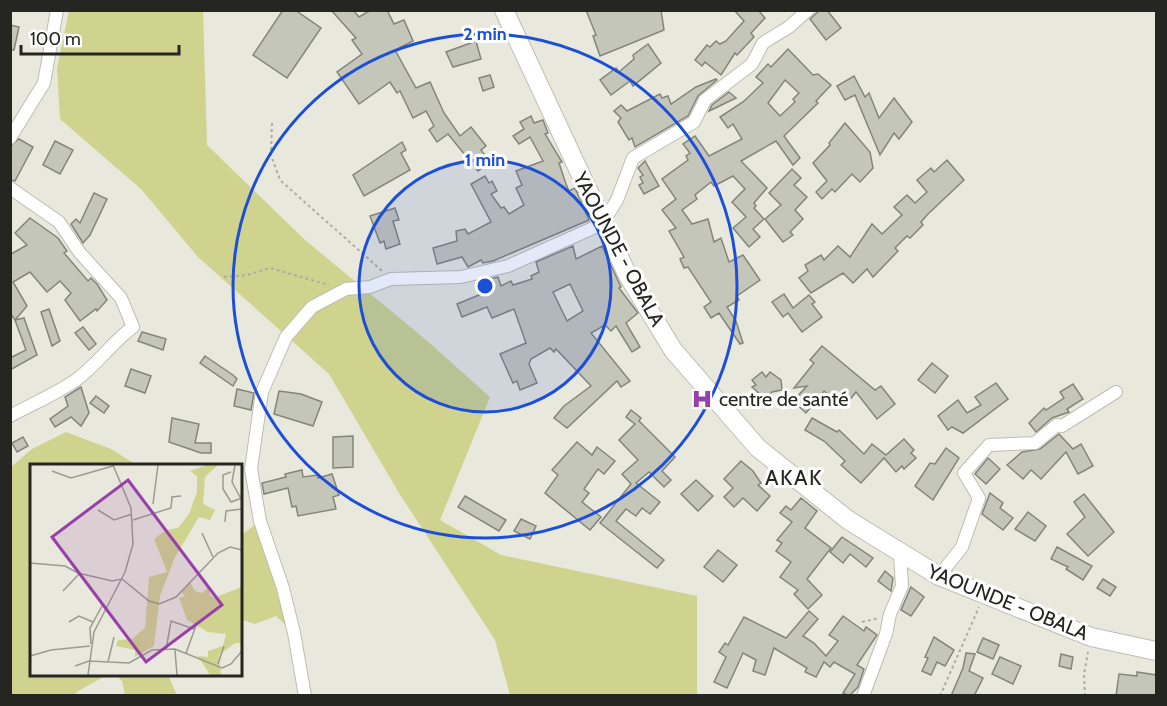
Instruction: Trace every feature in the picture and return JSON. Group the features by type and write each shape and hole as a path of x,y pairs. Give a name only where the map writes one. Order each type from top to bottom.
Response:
{"highway":[{"name":"YAOUNDE - OBALA","path":"504,10 627,274 673,350 724,412 758,448 848,520 939,576 984,596 1091,637 1156,651"}],"street":[{"path":"10,138 44,83 57,10"},
{"path":"305,696 294,633 283,588 260,521 251,469 262,392 286,337 312,307 346,289 370,287 391,279 461,277 508,266 602,224 617,200 633,158 694,122 705,100 752,64 763,43 789,27 808,10"},
{"path":"10,188 59,222 80,253 121,298 133,327 119,337 102,357 75,380 10,416"},
{"path":"939,576 962,547 979,498 964,473 989,445 1035,444 1057,424 1062,426 1116,392"},
{"path":"863,696 886,634 890,614 902,586 900,554"}],"path":[{"path":"272,123 271,155 280,180 391,279"},
{"path":"224,277 247,275 270,268 346,289"},
{"path":"940,696 984,596"},
{"path":"862,622 890,614"},
{"path":"1085,696 1084,674 1091,637"}],"green space":[{"path":"69,11 203,11 207,145 305,240 425,339 490,397 440,520 501,555 697,596 697,695 510,695 495,640 399,493 329,374 198,257 141,189 60,119 57,68"},
{"path":"66,432 111,449 135,464 30,464 30,676 105,676 74,695 11,695 11,467 32,449"},
{"path":"260,521 294,633 276,616 255,624 242,620 242,534"},
{"path":"117,676 168,676 176,693 175,695 125,695 122,681"}],"building":[{"path":"283,10 295,10 321,28 287,78 253,55"},
{"path":"331,10 353,10 359,17 371,10 387,10 394,24 404,20 413,41 395,50 416,88 430,82 444,113 460,136 471,127 486,146 481,150 490,162 478,171 448,134 437,142 429,130 434,126 426,111 413,118 400,91 397,93 390,82 359,104 337,72 362,54 352,40 356,38"},
{"path":"586,10 661,10 664,30 600,56 593,36 596,35"},
{"path":"734,10 758,10 765,18 751,33 754,37 737,55 735,53 721,75 705,62 702,66 695,60 707,45 710,47 716,41 720,44 726,41 744,21"},
{"path":"820,10 827,10 841,28 826,40 810,19"},
{"path":"10,25 19,27 14,50 10,50"},
{"path":"476,41 481,59 453,67 446,52"},
{"path":"648,44 661,63 633,86 630,81 611,95 600,80 616,68 619,72 634,59 633,55"},
{"path":"788,49 813,75 818,74 831,85 816,101 818,103 784,136 800,158 793,165 776,141 741,161 767,188 754,203 756,206 754,208 764,219 753,229 760,237 749,247 733,228 746,217 732,202 745,189 733,176 714,186 711,182 695,195 697,199 682,210 692,224 708,219 714,242 721,238 729,262 743,255 760,280 737,296 739,300 727,307 736,321 743,343 740,344 719,313 711,318 704,307 711,302 688,267 684,268 680,259 684,257 669,231 676,228 662,210 676,199 662,179 688,160 686,156 690,153 683,144 695,136 709,156 742,139 733,124 728,128 720,117 743,102 763,83 756,77 768,64 771,67","holes":["785,80 799,93 793,99 795,102 780,116 768,103"]},
{"path":"490,75 494,87 483,91 479,78"},
{"path":"854,76 865,97 869,93 879,118 894,98 912,122 899,139 894,133 880,155 855,95 845,100 837,86"},
{"path":"716,79 698,96 688,116 635,147 632,138 629,140 618,122 621,118 614,111 621,105 627,111 660,94 662,98 668,96 671,104 696,87"},
{"path":"729,92 736,98 709,111 712,105"},
{"path":"531,116 534,123 543,120 548,133 545,134 562,162 559,163 569,191 575,188 589,220 493,261 483,263 481,260 468,267 462,257 437,264 433,248 457,241 456,231 465,229 468,234 491,222 471,184 485,176 489,183 492,181 497,191 491,194 501,208 504,207 509,214 524,205 516,188 522,185 516,171 543,161 530,137 519,144 513,136 524,129 520,122"},
{"path":"845,123 870,152 873,168 860,182 852,174 835,192 832,189 822,199 816,192 827,181 813,163 830,145 829,143"},
{"path":"19,139 33,147 15,181 10,180 10,146"},
{"path":"55,141 73,150 60,174 43,165"},
{"path":"402,142 406,150 401,153 410,170 364,196 353,175"},
{"path":"947,160 964,180 927,215 921,222 923,225 910,238 907,236 895,248 898,251 873,277 867,269 853,283 843,273 811,293 799,278 808,271 805,265 821,255 824,260 838,246 850,257 872,224 882,234 902,215 894,207 907,195 915,203 927,192 917,180 931,168 934,172"},
{"path":"645,161 659,186 644,194 639,185 643,183 640,177 643,175 638,168"},
{"path":"792,169 801,178 794,185 807,197 795,210 803,219 790,232 793,235 783,242 765,219 781,205 769,193"},
{"path":"94,193 107,199 90,235 83,243 71,224 76,219 80,223"},
{"path":"395,208 399,220 393,221 400,244 386,249 384,241 380,243 370,216"},
{"path":"30,218 58,238 67,251 64,253 88,281 91,278 97,284 107,300 97,311 96,309 80,321 65,300 71,293 60,281 47,292 30,272 13,282 27,306 15,320 10,313 11,254 27,245 15,233"},
{"path":"573,246 576,259 602,246 621,287 619,288 638,313 626,323 640,347 632,352 616,326 611,331 605,325 591,333 630,381 621,387 617,381 567,428 554,418 564,406 591,386 556,349 554,352 550,348 531,359 529,364 537,383 520,390 517,381 513,383 500,354 526,343 514,309 492,318 487,307 462,317 457,304 479,295 476,283 484,280 498,277 501,286 511,281 513,285 532,279 531,276 539,272 536,262","holes":["570,284 583,311 567,321 553,292"]},
{"path":"784,294 793,308 809,295 815,302 812,304 822,317 802,332 788,313 783,317 772,302"},
{"path":"49,309 60,341 52,346 41,312"},
{"path":"24,318 37,355 10,370 10,358 26,350 15,320"},
{"path":"83,327 96,344 89,350 75,333"},
{"path":"142,332 166,339 163,350 138,341"},
{"path":"822,346 875,390 881,386 895,404 877,419 856,392 844,407 824,391 806,413 793,401 807,386 794,388 814,363 810,360"},
{"path":"205,356 237,379 233,386 200,363"},
{"path":"932,363 948,376 935,393 918,380"},
{"path":"131,369 151,376 145,393 125,386"},
{"path":"762,372 766,377 770,372 781,380 782,390 772,392 765,399 752,387 756,385 752,380"},
{"path":"996,383 1008,399 963,433 952,427 948,430 938,416 958,400 967,413 981,405 975,397"},
{"path":"1073,384 1083,399 1067,409 1069,412 1052,418 1036,432 1029,423 1044,408 1046,410 1064,398 1060,392"},
{"path":"81,387 89,413 81,426 71,417 55,427 50,419 68,406 65,397"},
{"path":"237,389 254,393 251,410 234,406"},
{"path":"279,391 301,394 322,402 313,426 274,414"},
{"path":"96,396 109,406 104,413 90,403"},
{"path":"631,410 641,418 639,421 675,457 662,471 671,480 664,487 649,472 636,483 660,502 650,514 642,508 636,516 626,509 616,521 664,560 657,568 600,523 631,484 622,474 638,460 619,440 635,424 626,417"},
{"path":"172,418 199,424 195,443 211,443 211,453 201,453 169,442"},
{"path":"812,418 837,432 839,430 864,454 872,444 886,455 904,439 914,450 911,453 916,458 904,469 902,466 896,472 884,458 861,483 841,465 845,461 824,441 805,430"},
{"path":"1059,434 1073,449 1081,444 1093,466 1078,474 1066,452 1041,479 1031,470 1023,479 1007,465 1022,452 1040,449"},
{"path":"353,436 353,467 333,468 333,437"},
{"path":"23,437 28,446 17,452 12,443"},
{"path":"577,442 592,455 597,447 615,461 604,474 598,469 584,489 589,493 582,502 601,517 590,530 545,493 558,475 552,470"},
{"path":"946,448 959,458 933,500 915,486 930,463 935,464"},
{"path":"988,458 1000,469 986,484 975,474"},
{"path":"741,461 753,471 761,483 758,485 770,496 757,511 743,498 734,507 724,497 733,488 724,479"},
{"path":"302,470 303,477 318,475 318,478 332,474 339,495 333,497 336,509 298,516 296,506 292,507 288,488 264,494 262,483"},
{"path":"696,480 713,496 698,511 681,494"},
{"path":"990,493 1003,503 1000,508 1013,518 1003,530 982,514"},
{"path":"1084,494 1114,532 1088,556 1067,534 1085,517 1074,502"},
{"path":"465,496 506,520 499,531 458,507"},
{"path":"801,498 817,511 805,528 831,548 807,579 822,595 808,609 794,594 798,590 780,577 791,562 776,551 782,543 777,540 792,522 780,513 786,506 791,510"},
{"path":"1028,512 1046,526 1035,541 1015,529"},
{"path":"521,519 536,526 530,539 514,531"},
{"path":"842,537 873,558 866,567 850,554 843,563 830,552"},
{"path":"1057,547 1092,566 1083,580 1066,569 1068,567 1051,559"},
{"path":"718,550 737,565 723,582 704,567"},
{"path":"885,571 893,578 891,591 878,581"},
{"path":"1103,579 1116,587 1110,596 1097,588"},
{"path":"911,587 924,597 911,616 901,610"},
{"path":"809,611 818,619 803,636 814,643 826,656 838,641 829,635 843,616 864,631 866,627 877,635 857,665 864,669 858,687 849,696 843,693 855,674 834,662 830,667 824,662 816,677 805,672 807,668 774,648 765,675 753,671 756,660 743,653 727,688 714,682 726,657 719,652 725,643 728,645 744,617 786,638"},
{"path":"934,637 954,650 945,666 937,662 931,675 922,671 928,658 925,657"},
{"path":"983,638 999,645 993,659 977,652"},
{"path":"966,653 975,654 969,671 983,678 974,696 951,696 963,668"},
{"path":"1061,654 1073,657 1071,669 1059,666"},
{"path":"1000,657 1021,666 1013,684 992,674"},
{"path":"1137,672 1156,675 1156,696 1116,696 1119,674 1137,676"}],"place":[{"name":"centre de santé","path":"702,399"}],"district":[{"name":"AKAK","path":"794,477"}]}
